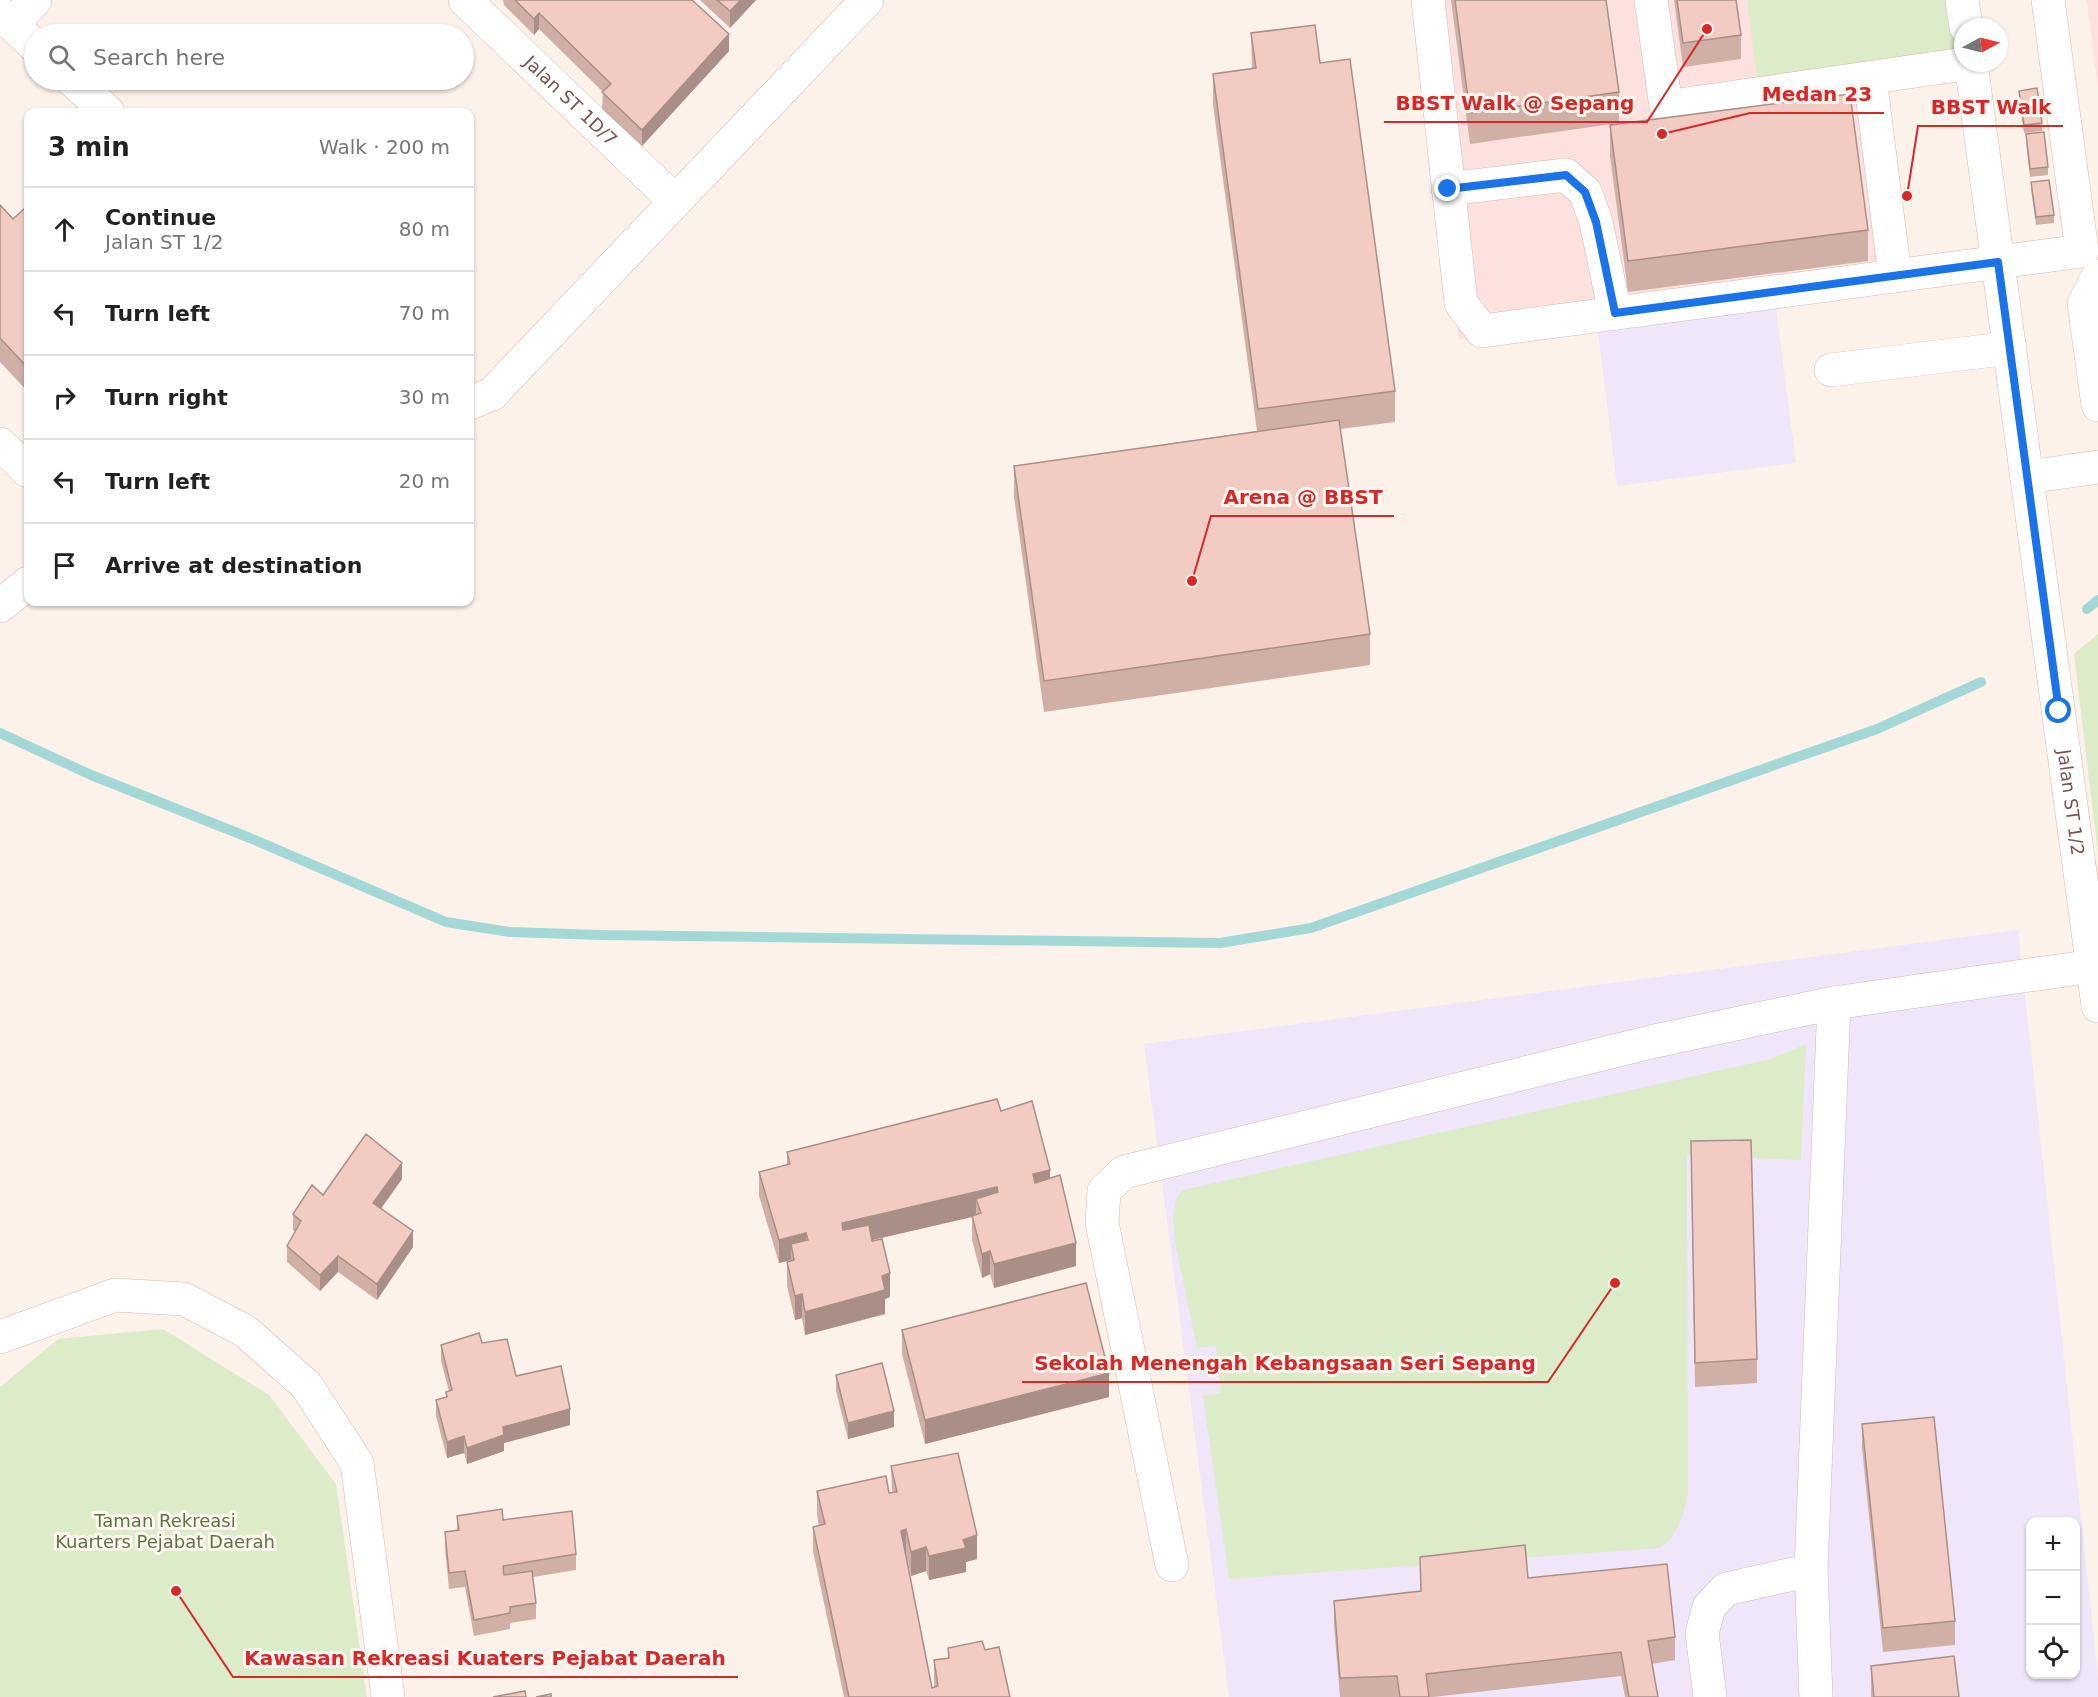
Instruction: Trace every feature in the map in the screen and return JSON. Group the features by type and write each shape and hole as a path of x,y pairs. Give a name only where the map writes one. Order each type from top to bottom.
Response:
{"street":[{"path":"16,27 35,0"},
{"name":"Jalan ST 1D/7","path":"465,0 675,201"},
{"path":"474,402 492,394 867,0"},
{"path":"1428,0 1461,303 1482,331 2082,251 2048,0"},
{"path":"1651,0 1666,107 1954,66"},
{"path":"1962,0 1965,18"},
{"name":"Jalan ST 1/2","path":"1972,72 2098,1006"},
{"path":"1870,78 1895,276"},
{"path":"83,90 104,108"},
{"path":"1448,189 1566,175 1585,192 1596,222 1615,313"},
{"path":"2098,276 2084,304 2098,405"},
{"path":"1831,370 2010,348"},
{"path":"2027,477 2098,467"},
{"path":"0,606 24,586"},
{"path":"1173,1565 1102,1223 1104,1191 1124,1172 1655,1041 1834,1003 2093,966"},
{"path":"1816,1697 1810,1570 1834,1003"},
{"path":"1,1333 115,1295 184,1299 245,1331 306,1385 357,1462 388,1697"},
{"path":"1710,1697 1702,1633 1709,1607 1726,1589 1810,1570"}],"shaded area":[{"path":"1414,0 1875,0 1909,269 1459,340"},
{"path":"2087,0 2098,0 2098,88"},
{"path":"1776,308 1796,463 1617,486 1598,331"},
{"path":"2018,930 2098,1675 2098,1697 1229,1697 1144,1044"}],"green space":[{"path":"1747,0 1953,0 1955,18 1954,59 1758,86"},
{"path":"2098,634 2098,854 2074,654"},
{"path":"1806,1044 1801,1160 1687,1155 1688,1491 1679,1523 1666,1543 1660,1548 1229,1579 1203,1396 1221,1393 1216,1346 1197,1348 1175,1242 1173,1216 1177,1197 1183,1190 1771,1059"},
{"name":"Taman Rekreasi Kuarters Pejabat Daerah","path":"163,1329 269,1395 336,1484 367,1697 0,1697 0,1387 58,1339"}],"building":[{"path":"515,0 692,0 729,34 642,130 602,92 611,84 539,13 534,19"},
{"path":"717,0 741,0 730,11"},
{"path":"1455,0 1606,0 1619,92 1470,113"},
{"path":"1677,0 1736,0 1741,35 1683,43"},
{"path":"1315,25 1320,63 1350,59 1395,391 1258,409 1213,74 1256,68 1251,33"},
{"path":"2037,88 2042,123 2024,125 2019,91"},
{"path":"1850,94 1868,230 1628,261 1610,125"},
{"path":"2044,132 2048,167 2030,169 2026,134"},
{"path":"2049,180 2054,215 2036,217 2031,182"},
{"path":"0,205 13,219 24,209 24,364 0,338"},
{"path":"1339,420 1370,634 1044,681 1014,466"},
{"path":"997,1099 1001,1111 1032,1101 1050,1170 1033,1174 1035,1183 1060,1175 1076,1243 994,1264 990,1251 982,1254 972,1216 981,1213 976,1199 998,1192 997,1187 842,1223 843,1230 869,1225 872,1241 882,1239 890,1273 882,1276 885,1290 805,1312 802,1294 795,1296 787,1262 794,1260 791,1244 808,1240 806,1233 779,1240 759,1172 790,1164 787,1152"},
{"path":"366,1134 402,1163 373,1203 413,1231 377,1284 338,1256 320,1275 287,1246 301,1221 293,1214 312,1185 323,1195"},
{"path":"1751,1140 1757,1359 1695,1363 1691,1141"},
{"path":"1086,1283 1109,1373 925,1420 902,1330"},
{"path":"479,1333 482,1343 507,1339 516,1376 561,1366 570,1409 503,1427 504,1435 467,1448 464,1436 447,1442 436,1400 447,1397 446,1392 452,1390 441,1345"},
{"path":"882,1363 894,1411 848,1423 836,1375"},
{"path":"1934,1417 1955,1621 1883,1628 1862,1424"},
{"path":"958,1453 977,1535 963,1540 966,1548 929,1556 926,1547 911,1552 906,1529 901,1531 932,1688 938,1686 934,1660 949,1658 948,1648 982,1641 985,1650 999,1647 1010,1697 849,1697 813,1527 825,1524 817,1491 886,1476 889,1493 897,1492 891,1466"},
{"path":"502,1509 503,1520 572,1511 576,1554 503,1566 504,1575 532,1571 536,1603 510,1607 510,1613 474,1620 465,1571 449,1573 445,1532 459,1530 457,1516"},
{"path":"1525,1545 1528,1578 1667,1564 1675,1637 1648,1641 1658,1697 1629,1697 1621,1652 1426,1674 1429,1697 1400,1697 1397,1676 1340,1678 1334,1601 1421,1591 1420,1557"},
{"path":"1954,1656 1959,1697 1874,1697 1871,1666"},
{"path":"525,1691 526,1697 493,1697"}],"waterway":[{"path":"2087,609 2098,600"},
{"path":"0,733 91,775 250,838 446,922 510,932 601,935 1220,943 1311,928 1877,729 1981,682"}],"place":[{"name":"BBST Walk @ Sepang","path":"1707,29"},
{"name":"Medan 23","path":"1662,134"},
{"name":"BBST Walk","path":"1907,196"},
{"name":"Arena @ BBST","path":"1192,581"},
{"name":"Sekolah Menengah Kebangsaan Seri Sepang","path":"1615,1283"},
{"name":"Kawasan Rekreasi Kuaters Pejabat Daerah","path":"176,1591"}],"route":[{"path":"1448,189 1566,175 1585,192 1596,222 1615,313 1998,262 2059,711"}]}
